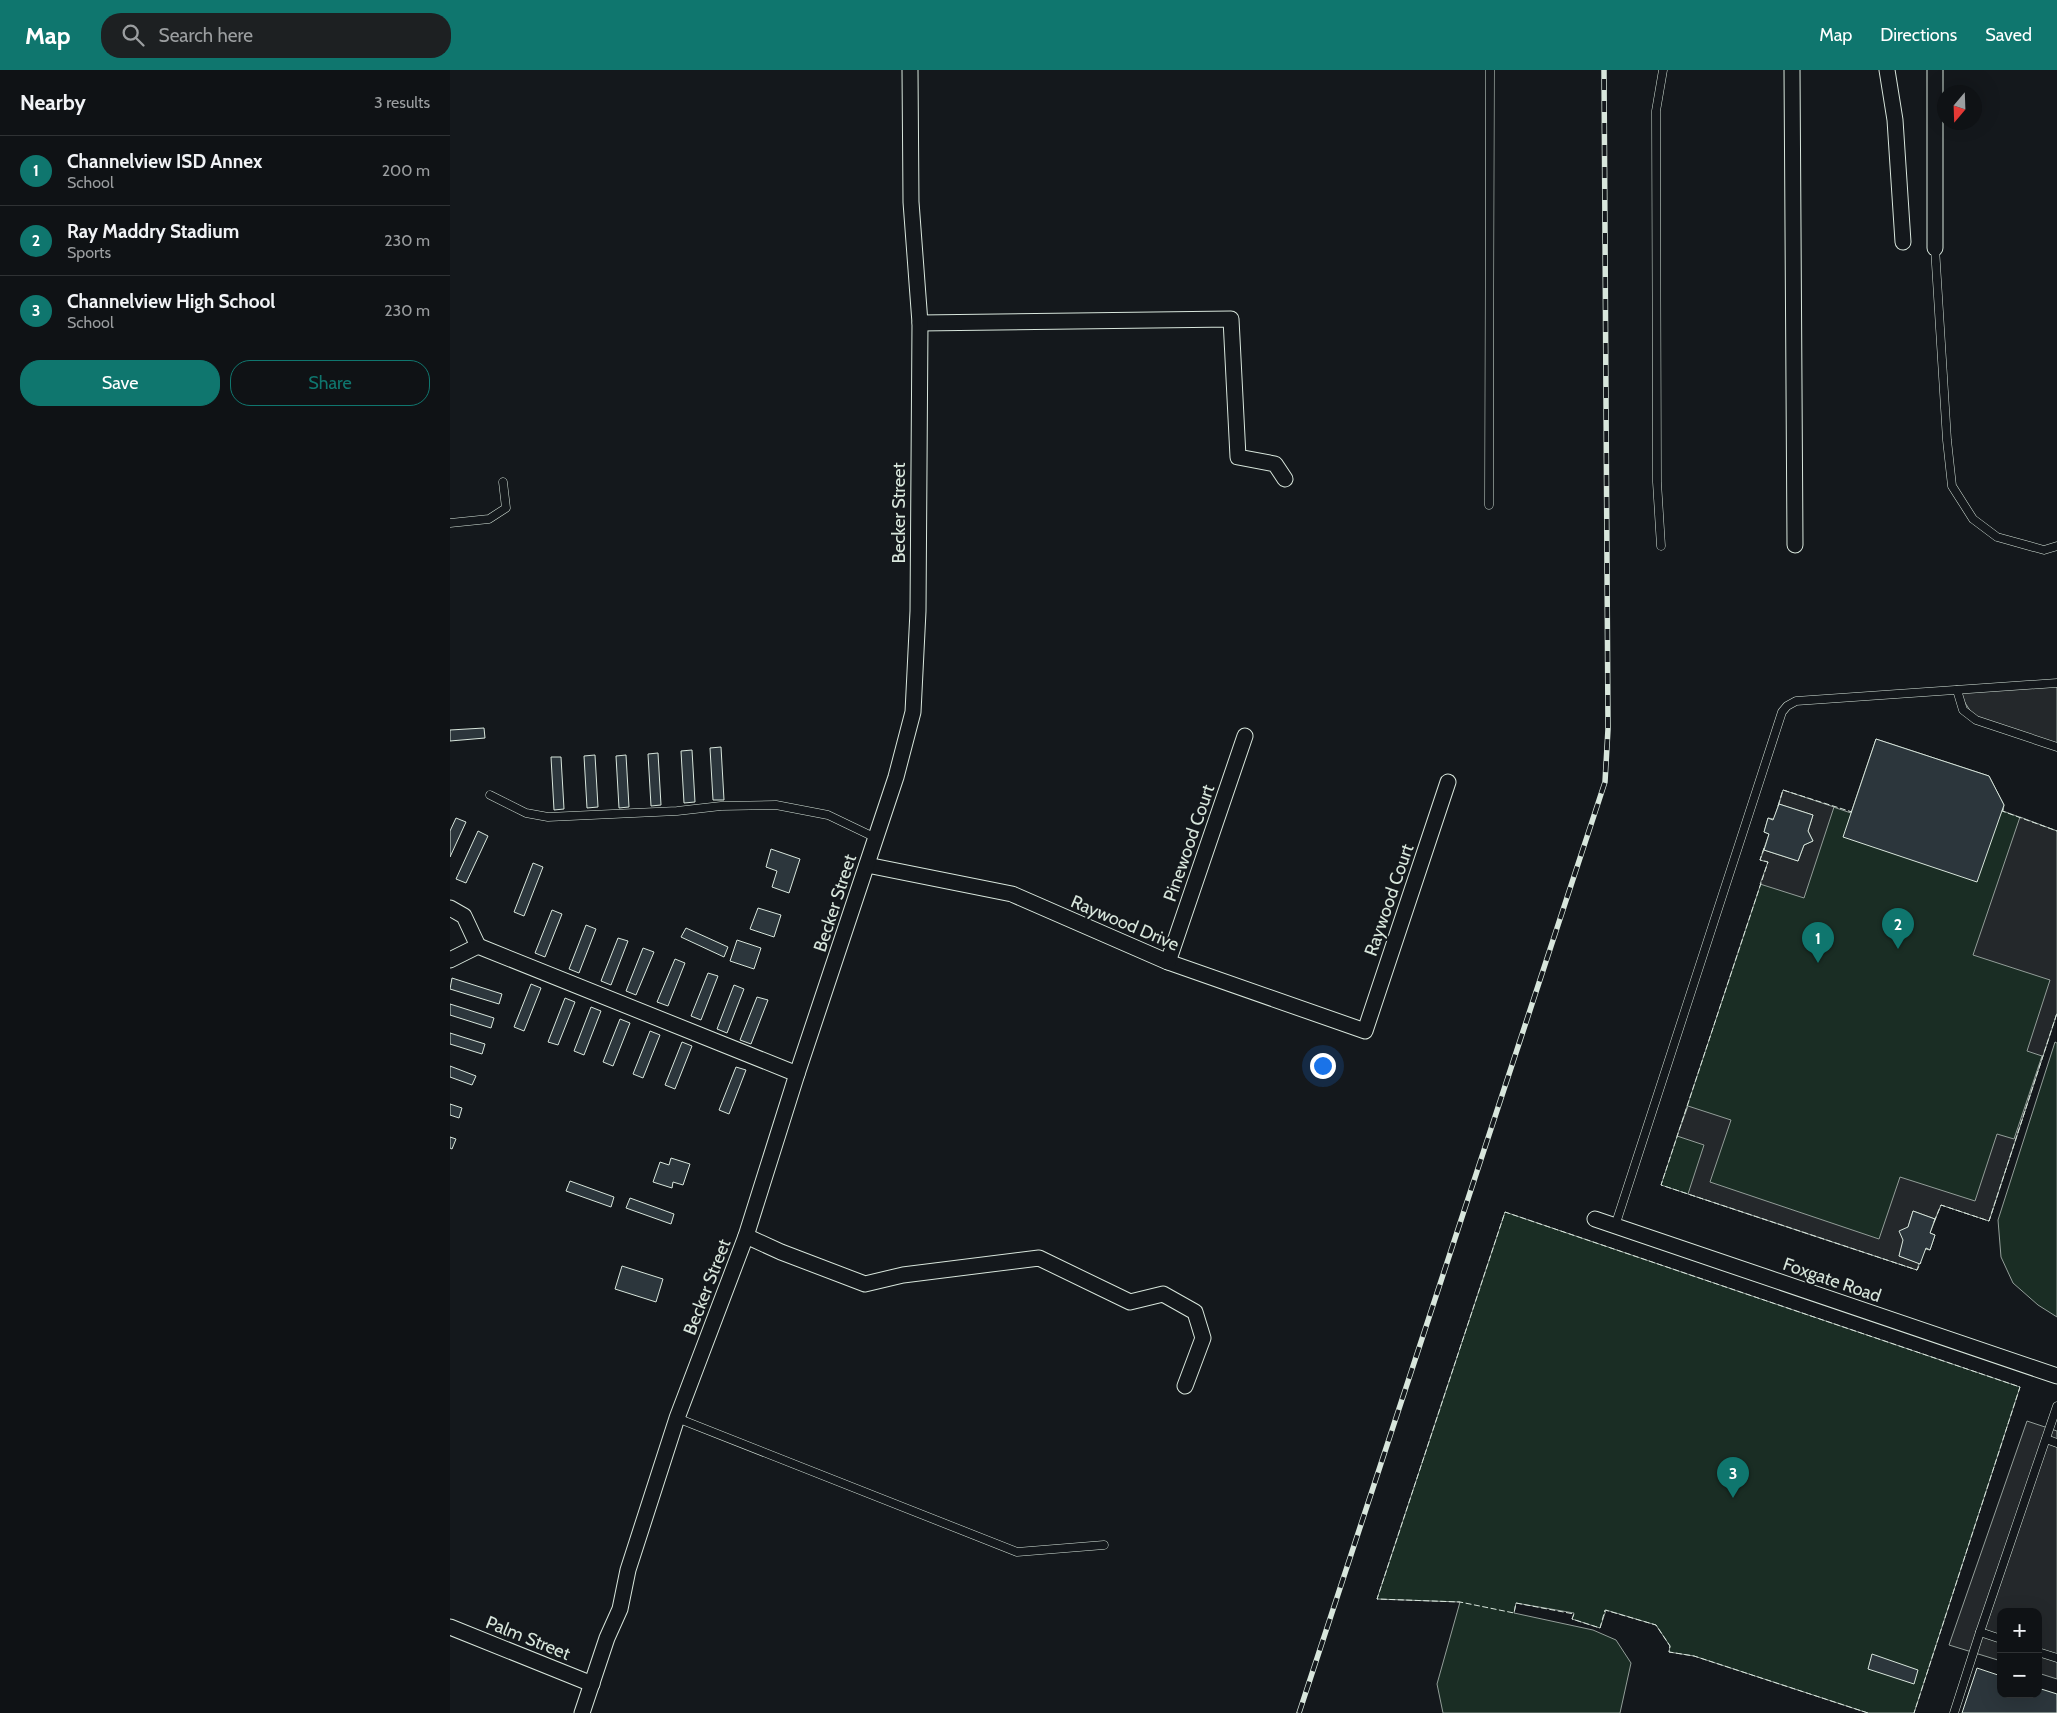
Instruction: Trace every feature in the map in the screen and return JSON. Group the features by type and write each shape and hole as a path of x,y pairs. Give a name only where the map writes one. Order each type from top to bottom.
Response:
{"street":[{"name":"Becker Street","path":"582,1713 607,1638 620,1609 628,1570 677,1418 746,1236 797,1074 896,777 913,712 918,620 920,323 911,202 910,70"},
{"path":"1792,70 1795,545"},
{"path":"1887,70 1895,120 1903,242"},
{"path":"1935,70 1935,248"},
{"path":"920,323 1231,319 1238,457 1275,464 1285,479"},
{"name":"Pinewood Court","path":"1168,962 1244,736"},
{"name":"Raywood Court","path":"1364,1031 1448,782"},
{"name":"Raywood Drive","path":"867,865 1012,894 1168,962 1364,1031"},
{"path":"450,908 464,916 478,946 797,1074"},
{"path":"450,960 478,946"},
{"name":"Foxgate Road","path":"1596,1219 2057,1376"},
{"path":"746,1236 781,1252 865,1284 903,1275 1039,1258 1130,1302 1164,1294 1195,1312 1203,1338 1185,1386"},
{"name":"Palm Street","path":"450,1627 592,1684"}],"lane":[{"path":"1490,70 1490,505"},
{"path":"1662,546 1657,482 1656,111 1663,70"},
{"path":"1935,248 1947,440 1952,486 1973,518 1997,536 2044,550 2057,546"},
{"path":"450,523 489,519 506,508 504,482"},
{"path":"1615,1226 1782,712 1796,701 2057,683"},
{"path":"1957,690 1962,710 1976,720 2057,747"},
{"path":"490,795 526,813 548,817 677,811 721,806 776,805 828,815 876,838"},
{"path":"1954,1713 2057,1406"},
{"path":"677,1418 1017,1552 1104,1545"},
{"path":"2046,1439 2057,1443"},
{"path":"1980,1632 1997,1638"},
{"path":"2041,1653 2057,1658"}],"green space":[{"path":"1876,739 1989,776 2004,805 2003,811 2057,831 2057,1013 1989,1221 1941,1205 1930,1233 1935,1235 1930,1250 1925,1249 1917,1270 1661,1185 1768,862 1760,860 1769,834 1764,832 1768,818 1774,819 1783,790 1851,813"},
{"path":"2055,1042 2057,1043 2057,1317 2038,1305 2013,1283 2001,1257 1998,1220"},
{"path":"1505,1212 2020,1387 1914,1713 1868,1713 1694,1656 1669,1652 1670,1646 1656,1625 1606,1610 1600,1628 1572,1619 1574,1613 1516,1603 1514,1613 1593,1630 1616,1640 1631,1663 1620,1713 1443,1713 1437,1684 1460,1602 1377,1599"}],"shaded area":[{"path":"2057,682 2057,747 1976,720 1957,690"},
{"path":"1783,790 1834,807 1804,898 1760,884 1768,862 1760,860 1764,850 1798,861 1804,845 1813,841 1808,831 1813,815 1779,804"},
{"path":"2020,817 2057,831 2057,1013 1989,1221 1941,1205 1935,1219 1913,1211 1899,1256 1919,1263 1917,1270 1688,1194 1704,1145 1677,1136 1688,1106 1731,1120 1710,1182 1879,1239 1900,1177 1975,1201 1997,1134 2014,1139 2042,1056 2027,1051 2050,980 1973,955"},
{"path":"2027,1421 2057,1431 2057,1679 2042,1674 2042,1608 1997,1608 1997,1660 1949,1645"}],"building":[{"path":"484,728 485,738 450,741 450,730"},
{"path":"1876,739 1989,776 2004,805 1977,882 1843,837"},
{"path":"721,747 724,800 713,800 710,748"},
{"path":"692,750 695,802 684,803 681,751"},
{"path":"658,753 661,805 651,806 648,754"},
{"path":"595,755 598,807 587,808 584,756"},
{"path":"626,755 629,807 619,808 616,756"},
{"path":"551,757 561,757 564,809 554,810"},
{"path":"1779,804 1813,815 1808,831 1813,841 1804,845 1798,861 1764,850 1769,834 1764,832 1768,818 1773,820"},
{"path":"456,818 466,822 450,857 450,831"},
{"path":"478,831 488,836 466,883 456,879"},
{"path":"771,849 800,859 789,893 772,887 777,871 766,867"},
{"path":"533,863 543,867 524,916 514,912"},
{"path":"758,908 781,915 774,937 750,929"},
{"path":"552,910 562,914 545,957 535,953"},
{"path":"586,925 596,929 579,973 569,969"},
{"path":"686,928 728,947 724,957 681,937"},
{"path":"618,938 628,941 611,985 601,981"},
{"path":"737,940 761,948 754,969 730,961"},
{"path":"643,948 654,952 636,995 626,991"},
{"path":"675,959 685,963 668,1006 657,1002"},
{"path":"708,973 718,976 701,1020 691,1016"},
{"path":"452,978 502,994 499,1004 450,989"},
{"path":"531,984 541,988 524,1031 514,1027"},
{"path":"734,985 744,989 727,1033 717,1029"},
{"path":"757,997 768,1000 751,1044 740,1040"},
{"path":"565,998 575,1002 558,1045 548,1042"},
{"path":"450,1004 494,1018 491,1028 450,1015"},
{"path":"591,1007 601,1011 584,1055 574,1051"},
{"path":"620,1019 630,1023 613,1066 603,1062"},
{"path":"650,1031 660,1035 643,1078 633,1074"},
{"path":"450,1033 485,1044 482,1054 450,1044"},
{"path":"682,1042 692,1046 675,1089 665,1085"},
{"path":"450,1066 476,1076 472,1085 450,1077"},
{"path":"736,1067 746,1070 729,1114 719,1110"},
{"path":"450,1104 462,1108 459,1118 450,1115"},
{"path":"450,1137 456,1139 452,1149 450,1148"},
{"path":"671,1158 690,1164 683,1185 673,1182 672,1188 653,1182 660,1162 669,1165"},
{"path":"570,1181 614,1197 611,1207 566,1191"},
{"path":"630,1198 674,1214 671,1224 626,1208"},
{"path":"1913,1211 1935,1219 1930,1233 1935,1235 1930,1250 1926,1248 1920,1264 1899,1256 1903,1240 1899,1231 1908,1227"},
{"path":"622,1266 663,1279 656,1302 615,1289"},
{"path":"1872,1654 1918,1670 1914,1684 1868,1669"},
{"path":"1977,1668 1997,1675 1997,1698 2042,1698 2042,1689 2057,1694 2057,1713 1962,1713"}],"railway":[{"path":"1299,1713 1605,782 1608,729 1604,70"}],"fence":[{"path":"1778,806 1783,790 1852,812"},
{"path":"2003,809 2002,811 2057,831"},
{"path":"1764,848 1760,860 1768,862 1661,1185 1917,1270 1921,1262"},
{"path":"1934,1222 1941,1205 1989,1221 2057,1013"},
{"path":"1868,1713 1694,1656 1669,1652 1670,1646 1656,1625 1605,1610 1600,1628 1572,1619 1574,1614 1516,1603 1514,1613 1460,1602 1377,1599 1505,1212 2020,1387 1914,1713"}],"place":[{"name":"Ray Maddry Stadium","path":"1898,949"},
{"name":"Channelview ISD Annex","path":"1818,963"},
{"name":"Channelview High School","path":"1733,1498"}]}
